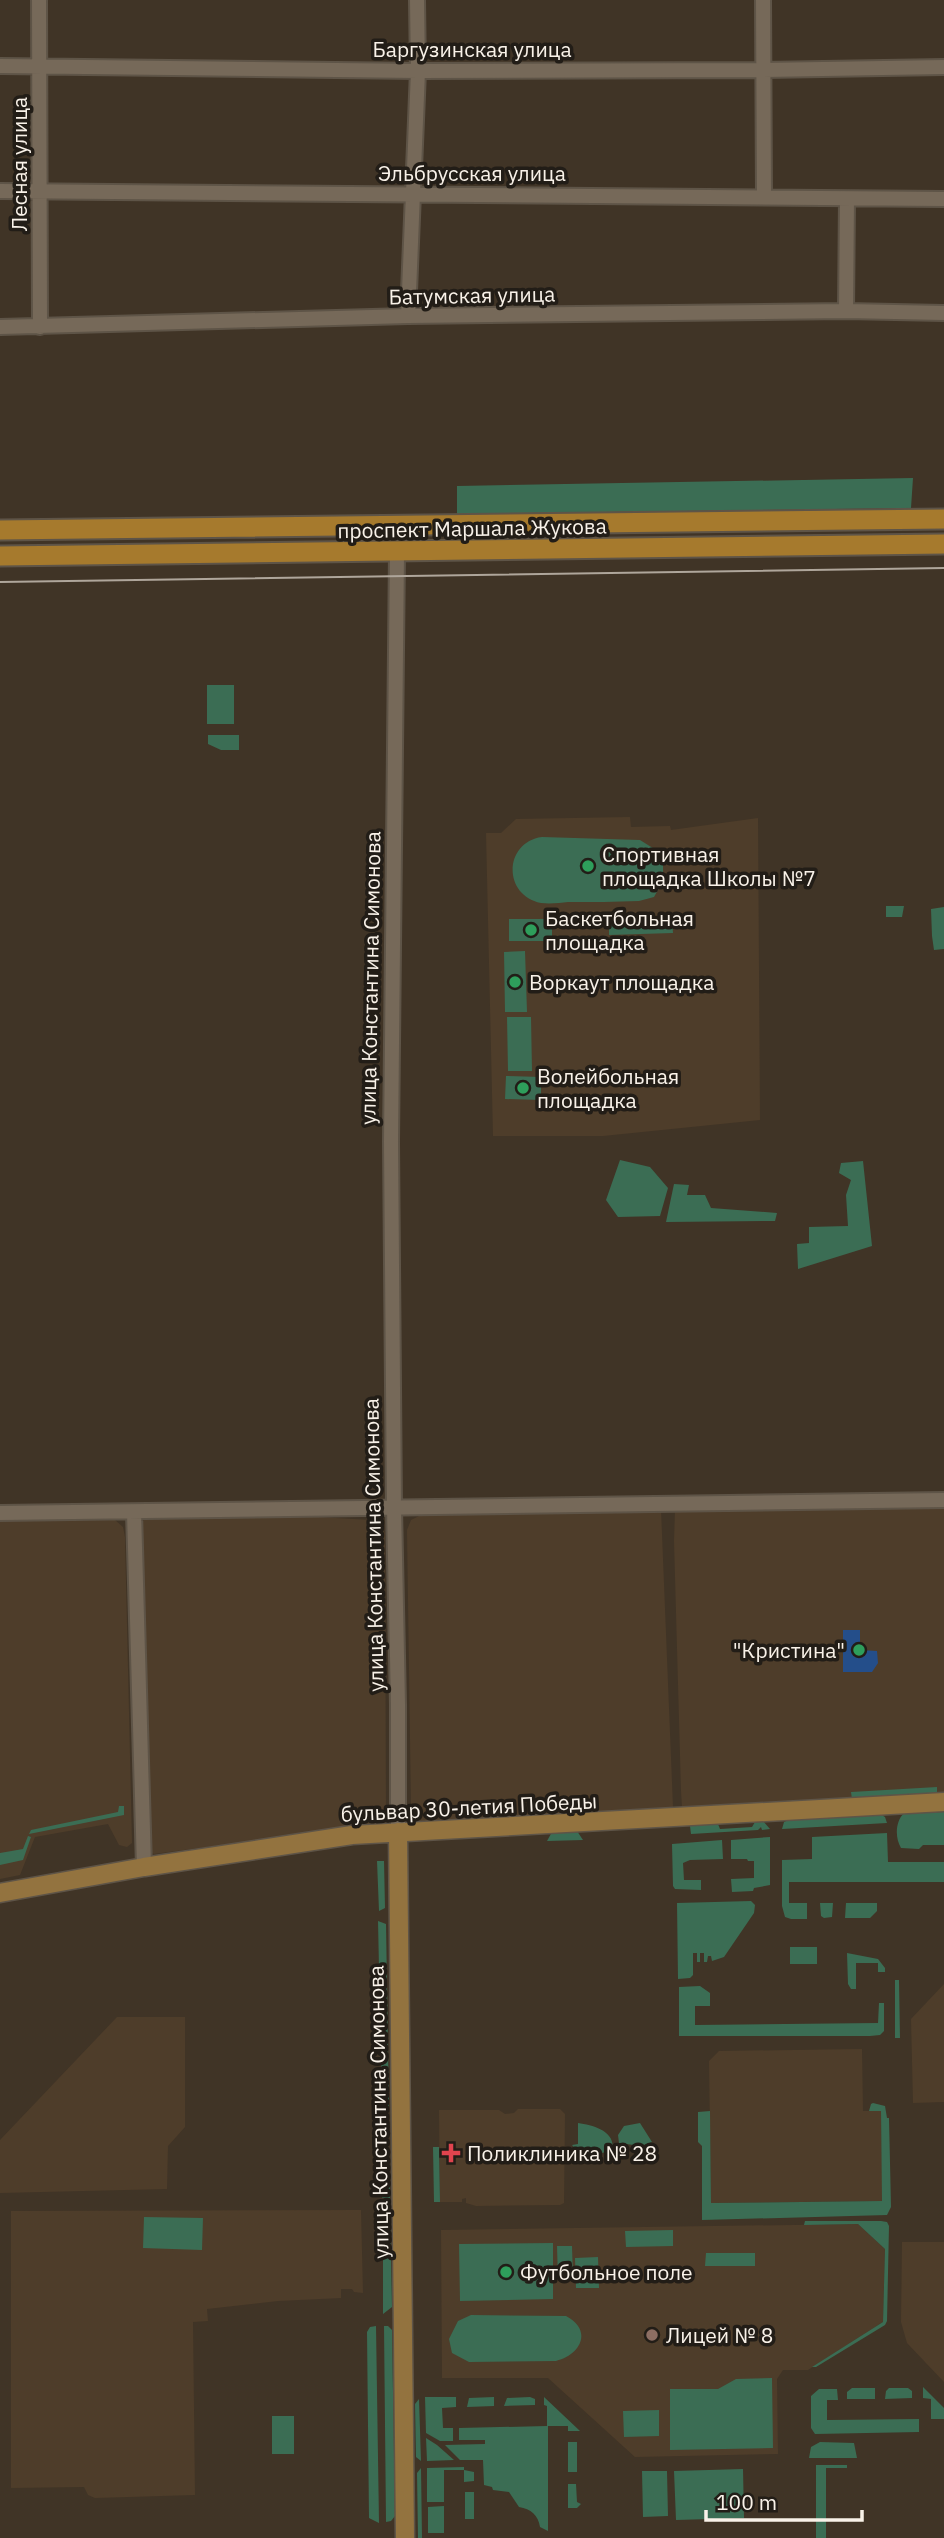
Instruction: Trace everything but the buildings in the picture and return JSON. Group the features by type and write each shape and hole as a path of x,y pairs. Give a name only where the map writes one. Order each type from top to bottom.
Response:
{"highway":[{"name":"проспект Маршала Жукова","path":"0,530 944,519"},
{"name":"проспект Маршала Жукова","path":"0,556 944,544"}],"main road":[{"name":"бульвар 30-летия Победы","path":"0,1893 352,1835 944,1802"},
{"name":"улица Константина Симонова","path":"398,1832 405,2538"}],"street":[{"name":"Лесная улица","path":"39,0 40,327"},
{"path":"408,316 418,71 417,0"},
{"path":"763,0 764,196"},
{"name":"Баргузинская улица","path":"0,66 418,71 763,70 944,66"},
{"name":"Эльбрусская улица","path":"0,191 944,199"},
{"path":"846,311 847,199"},
{"name":"Батумская улица","path":"0,327 408,316 846,311 944,313"},
{"name":"улица Константина Симонова","path":"397,552 391,1142 398,1832"},
{"path":"0,1513 944,1500"},
{"path":"134,1512 145,1867"}],"shaded area":[{"path":"630,817 631,827 670,826 671,830 758,818 760,1120 603,1136 493,1136 486,833 501,833 516,819"},
{"path":"944,1507 944,1794 685,1809 682,1807 675,1510"},
{"path":"661,1509 671,1810 416,1823 413,1821 407,1530 411,1520 423,1514"},
{"path":"318,1517 371,1520 382,1526 385,1534 386,1817 381,1823 373,1825 154,1854 150,1852 138,1526 146,1518"},
{"path":"115,1520 123,1527 125,1537 132,1843 127,1847 119,1845 108,1824 35,1837 20,1875 0,1879 0,1521"},
{"path":"944,1984 944,2102 913,2103 911,2019"},
{"path":"117,2017 185,2017 185,2127 168,2146 167,2189 0,2193 0,2140"},
{"path":"862,2049 863,2111 881,2111 883,2201 711,2203 709,2061 719,2051"},
{"path":"518,2109 560,2109 565,2114 564,2203 476,2206 466,2203 466,2198 462,2199 462,2202 440,2202 439,2110 499,2110 505,2114 514,2113"},
{"path":"361,2210 363,2293 341,2289 341,2298 278,2301 207,2309 208,2321 193,2322 195,2495 95,2498 88,2495 84,2487 11,2488 11,2211"},
{"name":"Лицей № 8","path":"858,2224 885,2249 883,2322 808,2370 783,2370 777,2379 778,2454 635,2457 548,2378 442,2378 441,2230"},
{"path":"902,2242 944,2242 944,2382 907,2343 901,2322"}],"green space":[{"path":"913,478 911,508 457,514 457,486"},
{"path":"207,685 234,685 234,724 207,724"},
{"path":"208,735 239,735 239,750 221,750 208,744"},
{"name":"Спортивная площадка Школы №7","path":"542,837 640,840 656,850 663,862 663,881 654,897 639,901 541,903 528,898 519,890 513,869 520,848 529,841"},
{"path":"886,906 904,906 902,917 886,917"},
{"path":"944,907 944,949 934,950 931,909"},
{"name":"Баскетбольная площадка","path":"509,919 552,919 552,941 509,941"},
{"name":"Воркаут площадка","path":"672,919 673,933 609,935 609,921"},
{"name":"Воркаут площадка","path":"525,951 527,1012 505,1012 504,952"},
{"name":"Воркаут площадка","path":"507,1017 531,1017 532,1071 508,1071"},
{"name":"Волейбольная площадка","path":"506,1076 541,1077 541,1100 505,1099"},
{"path":"620,1160 650,1167 668,1188 660,1216 618,1217 606,1200"},
{"path":"863,1161 872,1246 798,1269 797,1244 809,1243 809,1227 848,1226 846,1195 851,1180 839,1173 841,1163"},
{"path":"674,1184 689,1185 687,1195 705,1195 711,1208 777,1213 775,1221 666,1222"},
{"path":"937,1787 937,1795 852,1799 851,1792"},
{"path":"119,1806 124,1806 124,1815 29,1834 31,1830 118,1812"},
{"path":"944,1812 944,1845 923,1845 919,1849 901,1848 897,1830 904,1813"},
{"path":"880,1814 885,1817 887,1823 782,1829 784,1822 789,1820"},
{"path":"763,1821 770,1829 762,1830 761,1827 758,1830 691,1834 690,1826 718,1824 720,1829 752,1827 755,1822"},
{"path":"577,1831 583,1840 547,1841 552,1832"},
{"path":"887,1833 888,1862 944,1862 944,1882 789,1882 789,1903 807,1903 807,1919 785,1917 782,1906 782,1860 812,1859 812,1837"},
{"path":"28,1836 31,1837 23,1860 0,1865 0,1853 23,1849"},
{"path":"770,1837 770,1885 754,1888 753,1891 732,1892 731,1879 754,1878 754,1861 731,1859 731,1840"},
{"path":"722,1840 723,1859 690,1860 683,1863 684,1880 701,1880 701,1890 675,1889 672,1844"},
{"path":"377,1861 384,1861 385,1908 379,1911"},
{"path":"751,1901 755,1905 754,1913 724,1957 712,1961 711,1956 708,1956 707,1962 704,1962 704,1953 700,1953 700,1962 697,1962 697,1953 693,1953 693,1975 690,1978 678,1979 677,1903"},
{"path":"820,1903 833,1903 832,1917 821,1916"},
{"path":"846,1903 877,1903 877,1911 870,1918 845,1918"},
{"path":"378,1921 386,1924 389,2109 382,2109"},
{"path":"790,1947 817,1947 817,1964 790,1964"},
{"path":"847,1953 878,1959 885,1972 878,1972 878,1963 856,1963 856,1989 851,1989 848,1984"},
{"path":"895,1980 899,1980 900,2038 895,2038"},
{"path":"700,1986 710,1993 710,2006 695,2006 695,2025 878,2023 879,2003 884,2003 884,2031 880,2035 870,2036 679,2036 679,1987"},
{"path":"873,2103 885,2106 889,2118 891,2207 887,2215 702,2220 702,2146 698,2142 698,2112 710,2111 711,2203 882,2201 881,2111 869,2111"},
{"path":"578,2123 608,2134 613,2144 612,2151 590,2154 575,2149 572,2145 578,2144"},
{"path":"640,2123 652,2142 641,2146 619,2143 618,2135 624,2126"},
{"path":"433,2147 439,2147 440,2202 434,2202"},
{"path":"381,2170 390,2174 390,2198 382,2198"},
{"path":"390,2209 392,2307 383,2314 383,2210"},
{"path":"144,2217 203,2218 202,2250 143,2248"},
{"path":"805,2221 881,2221 887,2222 889,2226 885,2325 816,2367 812,2367 883,2322 885,2249 858,2224 804,2225"},
{"path":"673,2230 673,2246 626,2247 625,2231"},
{"name":"Футбольное поле","path":"553,2243 553,2299 460,2301 459,2244"},
{"path":"557,2246 572,2246 573,2279 558,2279"},
{"path":"706,2253 755,2253 755,2266 705,2266"},
{"path":"598,2257 599,2288 576,2288 575,2258"},
{"path":"471,2315 566,2316 579,2328 580,2342 572,2353 556,2361 469,2362 452,2353 449,2339 458,2321"},
{"path":"376,2326 379,2523 369,2518 367,2332 370,2327"},
{"path":"384,2326 392,2330 395,2516 386,2522"},
{"path":"772,2378 773,2448 670,2450 670,2389 718,2389 736,2379"},
{"path":"923,2387 944,2408 944,2419 931,2419 931,2399 923,2398"},
{"path":"852,2388 875,2388 875,2399 847,2399 847,2392"},
{"path":"889,2388 908,2388 912,2391 912,2398 885,2399"},
{"path":"819,2389 837,2389 838,2400 827,2400 827,2420 919,2419 919,2432 815,2434 811,2428 811,2396"},
{"path":"425,2397 456,2397 456,2407 442,2408 443,2428 453,2428 453,2441 440,2441 426,2433"},
{"path":"494,2397 494,2406 467,2407 469,2398"},
{"path":"544,2397 580,2431 568,2431 568,2426 548,2426 548,2531 540,2527 533,2513 519,2507 509,2492 493,2490 492,2487 484,2485 483,2460 460,2460 445,2445 485,2444 485,2440 459,2440 459,2428 547,2426"},
{"path":"507,2398 535,2399 535,2405 504,2406"},
{"path":"419,2399 421,2461 416,2457 415,2404"},
{"path":"659,2410 659,2436 624,2437 623,2411"},
{"path":"272,2416 294,2416 294,2454 272,2454"},
{"path":"426,2438 437,2445 454,2460 427,2461"},
{"path":"568,2442 577,2442 577,2472 568,2472"},
{"path":"820,2442 854,2443 857,2458 809,2458 811,2447"},
{"path":"816,2465 847,2465 847,2468 826,2468 826,2538 816,2538"},
{"path":"464,2467 464,2470 444,2470 444,2502 427,2502 427,2468"},
{"path":"421,2468 422,2538 418,2538 417,2473"},
{"path":"743,2469 744,2518 676,2520 674,2471"},
{"path":"464,2470 474,2472 474,2481 464,2482"},
{"path":"642,2471 667,2471 668,2516 643,2517"},
{"path":"568,2484 576,2484 577,2502 581,2504 577,2508 568,2508"},
{"path":"465,2492 474,2492 474,2519 465,2519"},
{"path":"444,2506 444,2533 428,2533 428,2507"}],"water":[{"name":"\"Кристина\"","path":"843,1630 860,1630 860,1650 877,1651 878,1663 872,1672 843,1672"}],"tram line":[{"path":"0,582 944,568"}],"place":[{"name":"Спортивная площадка Школы №7","path":"588,866"},
{"name":"Баскетбольная площадка","path":"531,930"},
{"name":"Воркаут площадка","path":"515,982"},
{"name":"Волейбольная площадка","path":"523,1088"},
{"name":"\"Кристина\"","path":"859,1650"},
{"name":"Поликлиника № 28","path":"451,2153"},
{"name":"Футбольное поле","path":"506,2272"},
{"name":"Лицей № 8","path":"652,2335"}]}
